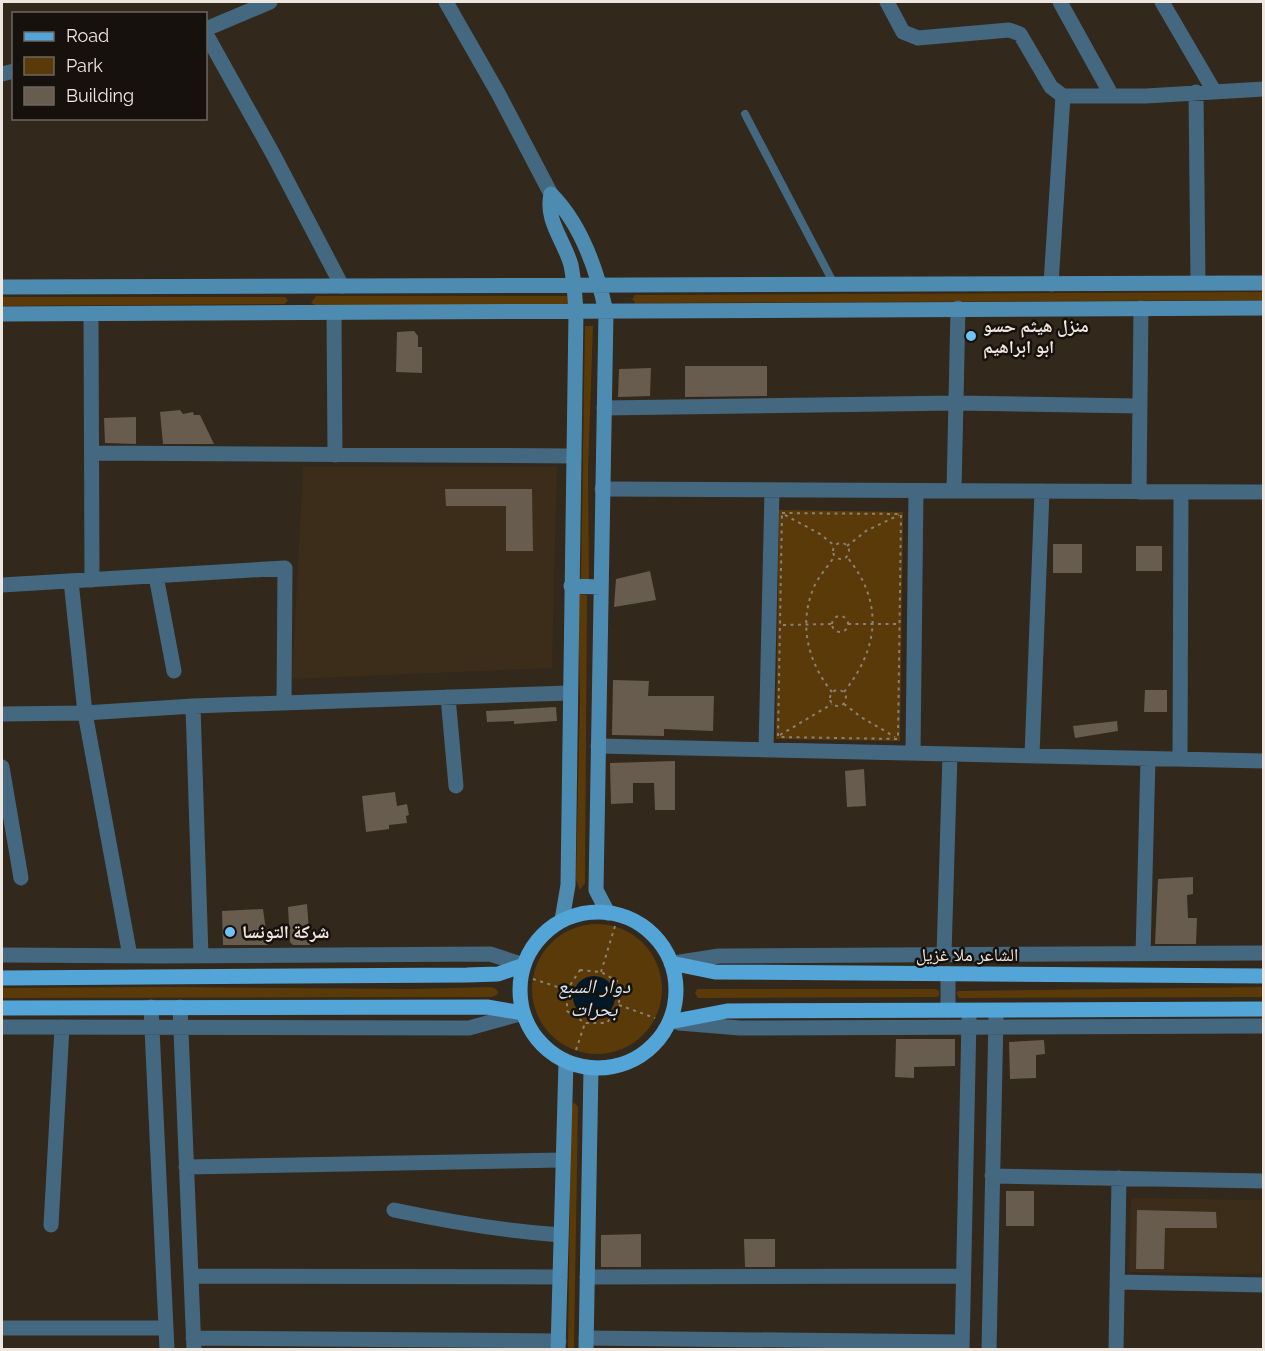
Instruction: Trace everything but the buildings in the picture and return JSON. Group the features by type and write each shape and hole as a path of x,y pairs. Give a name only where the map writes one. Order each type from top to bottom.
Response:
{"main road":[{"path":"551,194 560,203 574,226 596,268 606,312 596,890 611,919"},
{"path":"551,194 548,206 552,223 571,265 576,312 568,885 562,920"},
{"path":"2,287 1263,283"},
{"path":"300,286 300,314"},
{"path":"2,314 1263,308"},
{"path":"571,586 601,587"},
{"path":"585,913 611,919 628,918 647,929 661,944 671,963 676,982 675,1002 662,1020 660,1038 646,1052 629,1062 610,1068 591,1068 566,1062 547,1050 532,1034 519,997 520,981 532,947 562,920 585,913"},
{"name":"الشاعر ملا غزيل","path":"671,963 715,972 1263,976"},
{"path":"2,978 467,975 498,974 524,965"},
{"path":"2,1008 487,1007 523,1013"},
{"path":"662,1020 727,1011 1263,1009"},
{"path":"558,1345 566,1062"},
{"path":"586,1344 591,1068"}],"street":[{"path":"207,29 270,2"},
{"path":"446,2 498,93 551,194"},
{"path":"887,2 903,32 918,38 1009,30 1020,34 1052,87 1063,96 1146,96 1263,89"},
{"path":"1060,2 1112,96"},
{"path":"1162,2 1214,91"},
{"path":"207,36 273,154 342,286"},
{"path":"1196,92 1198,283"},
{"path":"1051,284 1063,96"},
{"path":"954,491 958,308"},
{"path":"1139,492 1141,308"},
{"path":"91,314 92,580"},
{"path":"334,314 335,455"},
{"path":"604,408 956,403 1140,406"},
{"path":"93,453 574,456"},
{"path":"603,489 1263,492"},
{"path":"766,750 772,490"},
{"path":"913,753 916,491"},
{"path":"1032,756 1042,491"},
{"path":"1180,759 1181,492"},
{"path":"2,585 285,568 284,703"},
{"path":"156,576 174,671"},
{"path":"71,581 85,713 130,956"},
{"path":"2,714 85,713 193,706 570,693"},
{"path":"448,697 456,786"},
{"path":"193,706 201,956"},
{"path":"598,746 1263,761"},
{"path":"944,955 950,754"},
{"path":"1143,954 1148,759"},
{"path":"2,767 21,878"},
{"path":"671,963 719,956 1263,953"},
{"path":"2,955 490,954 524,965"},
{"path":"948,974 948,1010"},
{"path":"151,1007 167,1350"},
{"path":"180,1007 194,1344 558,1345"},
{"path":"989,1350 996,1009"},
{"path":"586,1344 962,1346 969,1010"},
{"path":"2,1027 470,1028 523,1013"},
{"path":"662,1020 740,1028 1263,1026"},
{"path":"51,1225 62,1027"},
{"path":"186,1167 563,1160"},
{"path":"992,1176 1263,1181"},
{"path":"1116,1350 1119,1178"},
{"path":"394,1210 461,1224 561,1235"},
{"path":"191,1276 560,1276"},
{"path":"587,1277 963,1276"},
{"path":"1117,1282 1263,1285"},
{"path":"2,1328 166,1328"}],"lane":[{"path":"745,114 834,284"}],"path":[{"path":"782,513 901,514"},
{"path":"782,513 820,534 835,546"},
{"path":"778,737 778,625 782,513"},
{"path":"847,546 866,531 901,514"},
{"path":"898,739 901,514"},
{"path":"840,543 847,546 849,552 847,557 842,560 834,557 832,552 835,546 840,543"},
{"path":"832,692 816,669 807,639 806,624 812,590 834,557"},
{"path":"844,692 865,661 869,650 872,624 869,592 847,557"},
{"path":"839,616 844,618 848,624 846,630 841,633 833,630 831,624 834,618 839,616"},
{"path":"778,625 831,624"},
{"path":"848,624 900,624"},
{"path":"778,737 832,704 837,706 844,704 847,699 844,692 838,690 832,692"},
{"path":"832,692 830,699 832,704"},
{"path":"844,704 879,729 898,739"},
{"path":"778,737 898,739"},
{"path":"601,972 611,919"},
{"path":"580,970 601,972 620,983 619,1005 607,1023 585,1023 567,1011 567,990 580,970"},
{"path":"533,979 567,990"},
{"path":"619,1005 662,1020"},
{"path":"576,1050 585,1023"}],"shaded area":[{"path":"303,467 557,467 552,668 292,679"},
{"path":"1131,1198 1262,1200 1261,1274 1129,1272"}],"green space":[{"path":"1264,292 1263,300 635,303 632,299 635,295"},
{"path":"316,296 568,296 569,304 317,306 311,303"},
{"path":"2,297 285,297 288,300 285,304 2,306"},
{"path":"585,326 593,326 588,471 589,581 581,580"},
{"path":"779,510 903,512 900,741 776,739"},
{"path":"578,594 587,595 585,883 580,890 576,880 580,701"},
{"path":"597,924 622,929 643,943 657,964 662,989 657,1014 643,1035 622,1049 597,1054 572,1049 551,1035 537,1014 532,989 537,964 551,943 572,929"},
{"path":"491,987 498,992 497,995 491,997 2,998 2,988 413,989"},
{"path":"1264,987 1263,997 959,998 956,993 958,991"},
{"path":"697,989 936,989 939,991 939,996 698,998 695,993"},
{"path":"574,1102 578,1107 574,1349 568,1350 571,1108"}],"water":[{"name":"دوار السبع بحرات","path":"594,976 602,977 609,982 614,989 614,1005 609,1012 602,1017 594,1018 586,1017 579,1012 574,1005 573,997 574,989 579,982 586,977"}],"place":[{"name":"منزل هيثم حسو ابو ابراهيم","path":"971,336"},
{"name":"شركة التونسا","path":"230,932"}]}
